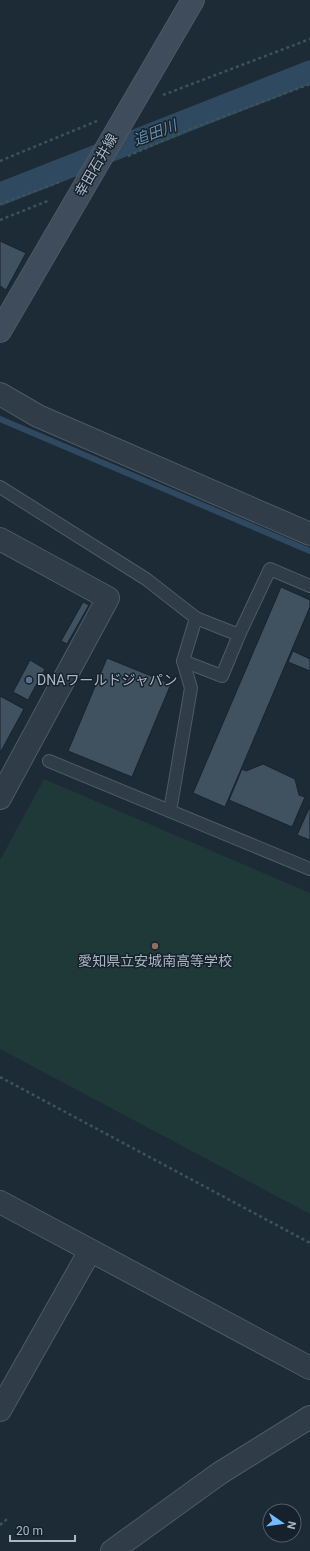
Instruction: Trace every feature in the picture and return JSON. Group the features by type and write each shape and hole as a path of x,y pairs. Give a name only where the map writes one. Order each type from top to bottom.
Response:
{"main road":[{"name":"幸田石井線","path":"0,331 193,0"}],"street":[{"path":"0,394 38,416 310,534"},
{"path":"0,539 108,598 0,798"},
{"path":"0,1202 310,1368"},
{"path":"0,1410 90,1251"},
{"path":"112,1551 220,1473 310,1417"}],"lane":[{"path":"0,487 146,579 196,618 239,635"},
{"path":"183,661 222,676 239,635 270,569 310,586"},
{"path":"170,811 191,688 183,661 196,618"},
{"path":"49,761 310,869"}],"path":[{"path":"0,204 115,162 190,129 310,84"},
{"path":"0,220 83,187"},
{"path":"0,1077 310,1243"},
{"path":"0,1525 7,1519"}],"green space":[{"path":"44,779 310,893 310,1214 0,1049 0,860"}],"building":[{"path":"0,241 26,253 6,290 0,286"},
{"path":"281,587 310,600 310,607 225,807 193,793"},
{"path":"83,602 89,605 67,644 61,641"},
{"path":"293,651 310,659 310,671 288,662"},
{"path":"107,658 171,684 132,777 68,751"},
{"name":"DNAワールドジャパン","path":"30,660 45,669 28,700 13,692"},
{"path":"0,696 24,709 0,753"},
{"path":"263,764 295,779 299,795 305,797 292,827 229,800 242,769 246,771"},
{"path":"310,806 310,840 297,835"}],"waterway":[{"name":"追田川","path":"0,194 310,72"},
{"path":"0,419 310,551"}],"place":[{"name":"DNAワールドジャパン","path":"29,680"},
{"name":"愛知県立安城南高等学校","path":"155,946"}]}
